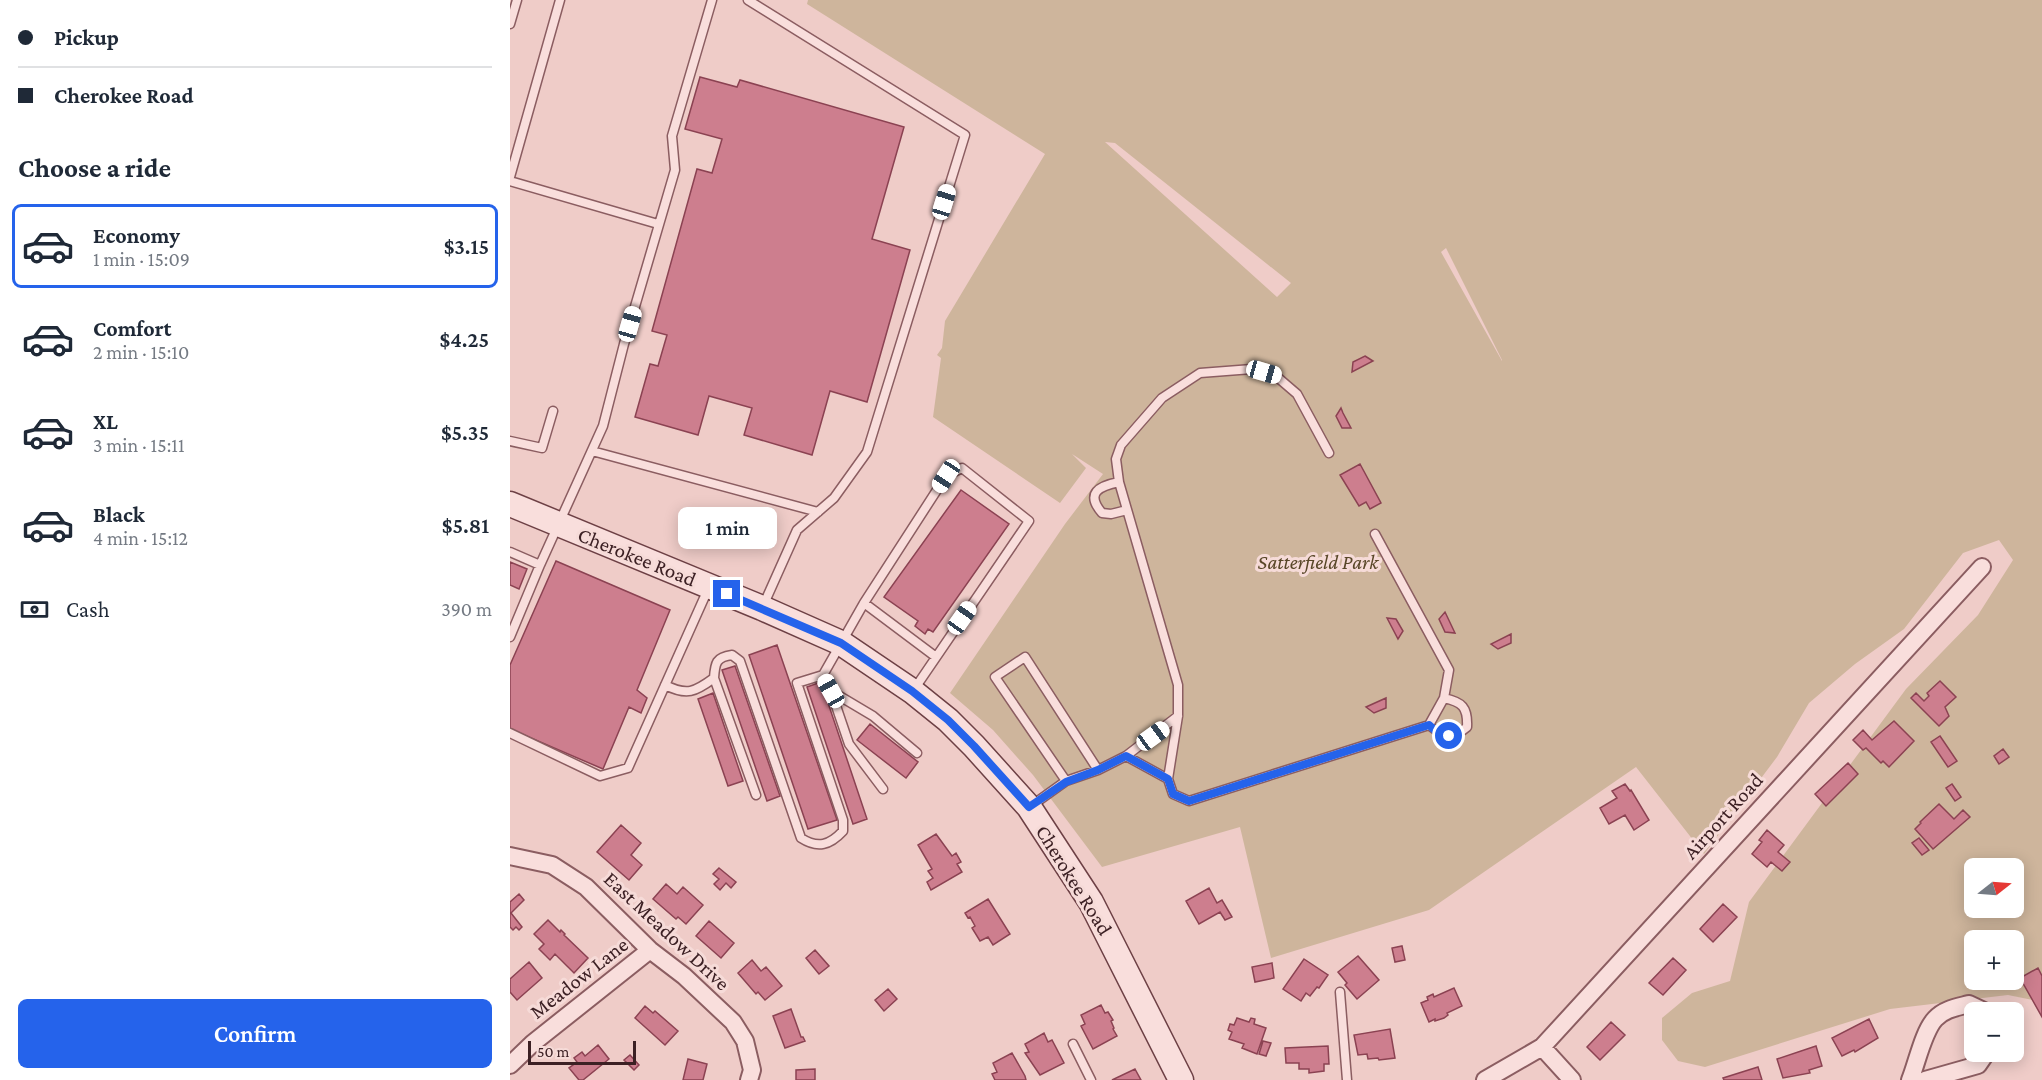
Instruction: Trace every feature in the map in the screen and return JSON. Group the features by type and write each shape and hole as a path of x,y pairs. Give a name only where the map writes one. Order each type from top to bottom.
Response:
{"main road":[{"name":"Cherokee Road","path":"510,504 841,643 912,691 948,720 1029,807 1091,902 1181,1080"}],"street":[{"name":"Airport Road","path":"1485,1080 1542,1047 1982,567"},
{"name":"East Meadow Drive","path":"510,856 552,865 586,886 650,950 684,976 733,1022 745,1041 752,1070 749,1080"},
{"name":"Meadow Lane","path":"510,1065 533,1043 650,950"},
{"path":"1910,1080 1926,1036 1935,1019 1950,1009 1964,1006"},
{"path":"1542,1047 1572,1080"},
{"path":"1925,1080 1978,1065 1980,1062"}],"lane":[{"path":"510,24 517,0"},
{"path":"560,0 510,179 658,224"},
{"path":"510,637 603,426 658,224 675,171 672,136 712,0"},
{"path":"748,0 964,135 867,452 834,498 797,530 762,608"},
{"path":"1329,453 1296,394 1276,376 1252,369 1200,373 1162,398 1121,445 1116,459 1119,482 1178,685 1178,716 1168,779 1173,794 1189,801 1429,725 1444,698 1449,670 1375,534"},
{"path":"510,441 542,448 553,411"},
{"path":"592,451 818,512"},
{"path":"756,795 714,678 715,664 723,656 732,655 740,661 801,838 811,845 820,845 836,839 843,831 843,820 796,683 823,675 864,603 946,476 962,468 1029,521 912,691"},
{"path":"1119,482 1097,490 1094,498 1096,507 1102,513 1111,514 1127,510"},
{"path":"510,552 540,565"},
{"path":"510,733 600,777 628,768 709,587"},
{"path":"864,603 936,657"},
{"path":"1066,782 995,678 1025,657 1098,770"},
{"path":"823,675 831,691 849,744 883,789"},
{"path":"665,685 687,693 700,688 714,678"},
{"path":"831,691 873,716 917,753"},
{"path":"1429,725 1438,733 1449,736 1459,734 1467,727 1468,715 1462,705 1444,698"},
{"path":"1029,807 1066,782 1126,756 1178,716"},
{"path":"1126,756 1168,779"},
{"path":"1340,992 1347,1080"},
{"path":"1073,1044 1092,1080"}],"green space":[{"name":"Satterfield Park","path":"808,0 2042,0 2042,1002 2008,995 1890,1009 1705,1067 1678,1061 1662,1040 1662,1018 1692,993 1730,981 1749,902 1906,689 1978,615 2013,560 1999,540 1963,553 1904,629 1855,664 1809,703 1777,757 1704,854 1636,767 1429,910 1271,958 1240,827 1102,867 1033,775 993,730 950,693 1065,524 1103,474 1072,454 1086,468 1060,503 933,417 941,358 937,355 942,348 945,321 1045,154 807,4","holes":["1105,142 1115,143 1291,283 1277,297","1446,248 1502,361 1441,252"]}],"building":[{"path":"700,77 737,87 740,80 904,127 872,239 910,250 867,402 830,391 812,455 744,435 752,408 709,396 698,435 635,417 650,364 658,366 667,335 652,331 697,169 712,173 722,139 685,129"},
{"path":"1365,356 1373,361 1352,372 1353,362"},
{"path":"1341,408 1351,428 1342,428 1336,416"},
{"path":"1360,464 1381,503 1370,509 1366,502 1359,506 1340,475"},
{"path":"961,490 1009,524 933,632 928,629 925,634 915,626 918,621 884,597"},
{"path":"556,561 670,610 637,690 647,698 641,713 629,707 603,769 510,729 510,665"},
{"path":"510,562 527,569 519,589 510,585"},
{"path":"1445,612 1455,633 1445,632 1439,619"},
{"path":"1387,618 1396,619 1403,631 1398,639"},
{"path":"1511,634 1511,643 1498,649 1491,644"},
{"path":"777,645 837,820 808,829 749,655"},
{"path":"735,666 780,796 767,801 722,670"},
{"path":"1940,681 1956,697 1945,707 1949,716 1939,726 1911,698 1916,693 1924,701 1929,696 1927,693"},
{"path":"821,682 867,819 853,824 807,687"},
{"path":"713,693 743,781 728,786 698,699"},
{"path":"1386,698 1386,708 1374,713 1366,707"},
{"path":"1894,721 1914,741 1889,767 1883,761 1881,763 1866,748 1863,750 1853,740 1863,730 1872,740"},
{"path":"870,724 918,762 906,778 857,740"},
{"path":"1940,736 1957,761 1948,767 1931,742"},
{"path":"2003,749 2009,757 1999,764 1994,756"},
{"path":"1848,763 1858,774 1826,806 1815,794"},
{"path":"1625,784 1649,820 1634,830 1625,815 1609,824 1600,808 1617,798 1612,791"},
{"path":"1952,784 1961,797 1955,801 1946,788"},
{"path":"1939,804 1954,819 1963,810 1970,817 1933,849 1915,829"},
{"path":"621,825 641,843 631,855 642,865 629,880 597,852"},
{"path":"1767,830 1784,845 1778,852 1790,862 1782,871 1771,862 1767,867 1752,854 1762,842 1759,840"},
{"path":"936,834 952,856 956,853 961,862 957,864 962,872 931,890 927,882 933,878 928,871 932,869 918,845"},
{"path":"1919,838 1929,850 1922,855 1912,843"},
{"path":"719,868 736,882 731,888 726,883 720,890 714,884 719,879 713,874"},
{"path":"666,884 677,894 683,887 703,905 686,924 678,917 676,919 653,899"},
{"path":"1209,888 1217,903 1222,900 1232,917 1225,920 1220,912 1199,924 1186,901"},
{"path":"519,894 524,900 511,913 522,927 519,930 516,927 513,930 510,927 510,902"},
{"path":"988,899 1010,934 993,945 988,937 980,941 972,928 975,926 965,913"},
{"path":"1723,904 1737,917 1713,942 1700,929"},
{"path":"548,920 588,958 574,973 555,954 550,960 539,949 544,944 534,934"},
{"path":"709,921 734,943 721,958 696,936"},
{"path":"1402,946 1405,960 1395,962 1392,948"},
{"path":"815,950 829,966 819,974 806,958"},
{"path":"1358,956 1379,980 1357,999 1338,972"},
{"path":"1673,958 1686,970 1663,995 1649,983"},
{"path":"1304,959 1328,975 1319,988 1317,987 1310,996 1306,993 1301,1001 1283,989"},
{"path":"752,960 761,971 766,967 782,986 765,1000 758,992 756,994 738,973"},
{"path":"529,962 542,978 517,1000 510,992 510,979"},
{"path":"1272,963 1274,978 1255,982 1252,967"},
{"path":"2038,968 2042,976 2042,1017 2024,985 2024,976"},
{"path":"1454,988 1462,1006 1447,1013 1448,1015 1444,1018 1429,1022 1421,1003 1433,994 1434,997"},
{"path":"888,989 897,999 884,1011 875,1000"},
{"path":"1101,1005 1105,1013 1108,1012 1113,1020 1111,1021 1113,1029 1117,1036 1093,1049 1081,1026 1085,1024 1081,1015"},
{"path":"645,1006 653,1013 655,1011 678,1031 665,1045 635,1018"},
{"path":"791,1009 801,1037 805,1041 785,1048 773,1016"},
{"path":"1237,1018 1249,1022 1251,1018 1255,1019 1254,1024 1266,1028 1257,1054 1242,1048 1244,1044 1229,1039 1232,1032 1228,1030 1230,1024 1234,1025"},
{"path":"1869,1019 1878,1038 1855,1052 1854,1050 1842,1056 1832,1038"},
{"path":"1611,1022 1625,1035 1600,1060 1587,1047"},
{"path":"1390,1029 1395,1058 1379,1060 1378,1058 1368,1059 1367,1054 1358,1055 1354,1035"},
{"path":"1044,1033 1048,1042 1052,1040 1064,1063 1040,1075 1025,1053 1029,1052 1025,1044"},
{"path":"1263,1041 1271,1043 1266,1056 1259,1054"},
{"path":"598,1045 609,1059 583,1080 579,1080 569,1068 577,1062 574,1058 582,1052 585,1056"},
{"path":"1328,1046 1329,1064 1324,1064 1324,1071 1309,1073 1309,1069 1299,1069 1299,1063 1286,1063 1285,1048"},
{"path":"1816,1046 1822,1066 1809,1070 1810,1073 1783,1078 1777,1059"},
{"path":"1012,1053 1026,1080 995,1080 992,1074 997,1072 993,1063"},
{"path":"630,1055 639,1065 634,1070 624,1060"},
{"path":"688,1059 707,1064 703,1080 683,1080"},
{"path":"1758,1067 1762,1080 1724,1080 1723,1078"},
{"path":"815,1069 815,1080 796,1080 796,1070"},
{"path":"1135,1069 1141,1080 1112,1080"}],"route":[{"path":"727,594 841,643 912,691 948,720 1029,807 1066,782 1126,756 1168,779 1173,794 1189,801 1429,725 1438,733 1449,736"}]}
